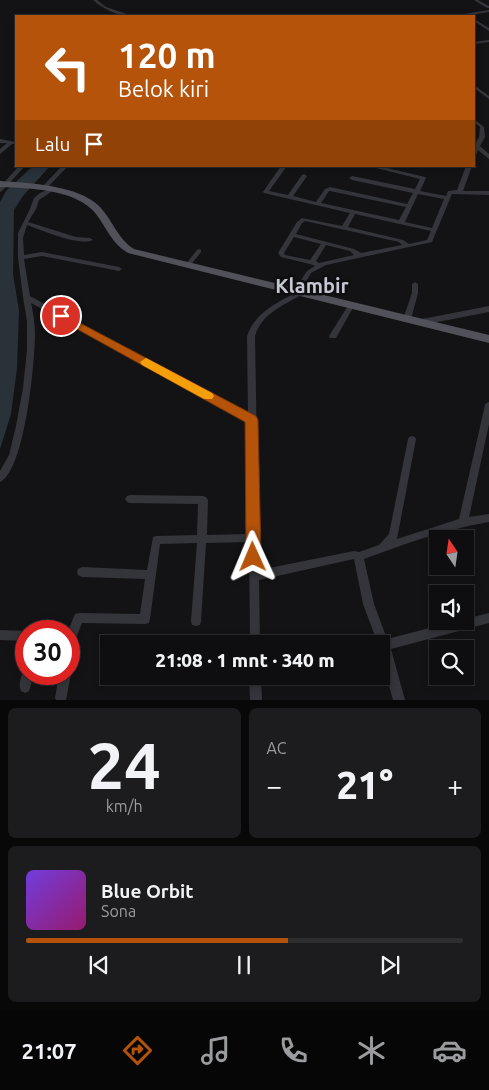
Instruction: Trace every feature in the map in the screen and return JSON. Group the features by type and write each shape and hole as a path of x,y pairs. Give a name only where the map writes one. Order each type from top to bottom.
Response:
{"main road":[{"path":"3,185 44,189 74,196 94,204 127,249 489,339"}],"street":[{"path":"95,0 105,8 128,15"},
{"path":"476,0 488,9"},
{"path":"467,15 488,9"},
{"path":"475,21 489,30"},
{"path":"475,43 489,41"},
{"path":"475,87 489,98"},
{"path":"475,121 482,130 482,137 476,147 489,157"},
{"path":"0,141 13,143"},
{"path":"0,152 13,143"},
{"path":"3,185 21,167"},
{"path":"0,478 13,455 26,387 31,333 20,238 25,223 34,209 36,199 64,167"},
{"path":"283,167 265,191 434,230"},
{"path":"375,167 423,178 401,223"},
{"path":"459,193 469,167"},
{"path":"290,197 304,176"},
{"path":"352,178 447,198"},
{"path":"318,203 327,190 330,189 409,206"},
{"path":"408,246 401,241 304,219 282,250 282,254 315,264 408,246 430,241 450,192 489,193"},
{"path":"344,228 353,212"},
{"path":"25,223 75,239 90,240"},
{"path":"293,234 353,250 359,255"},
{"path":"255,635 250,336 253,326 263,316 299,292 325,243"},
{"path":"188,264 199,250"},
{"path":"23,257 42,254 119,269"},
{"path":"408,319 415,292 415,284"},
{"path":"26,297 251,420"},
{"path":"333,336 351,306"},
{"path":"422,322 489,308"},
{"path":"463,522 489,405"},
{"path":"382,548 392,536 412,440"},
{"path":"130,498 202,500 202,538 196,621"},
{"path":"254,576 354,556 359,557 463,522 489,518"},
{"path":"78,620 79,618 144,619 156,540 253,538"},
{"path":"359,557 364,594 379,635"},
{"path":"82,572 150,575"},
{"path":"390,643 489,618"},
{"path":"0,635 15,636"},
{"path":"390,667 399,700"},
{"path":"61,698 63,685"},
{"path":"255,685 256,700"}],"shaded area":[{"path":"32,167 49,167 23,196 14,210 13,274 19,310 17,368 11,414 0,449 0,202 6,191"}],"slow traffic":[{"path":"146,362 208,396"}],"district":[{"name":"Klambir","path":"312,286"}],"route":[{"path":"61,316 251,420 253,557"}]}
